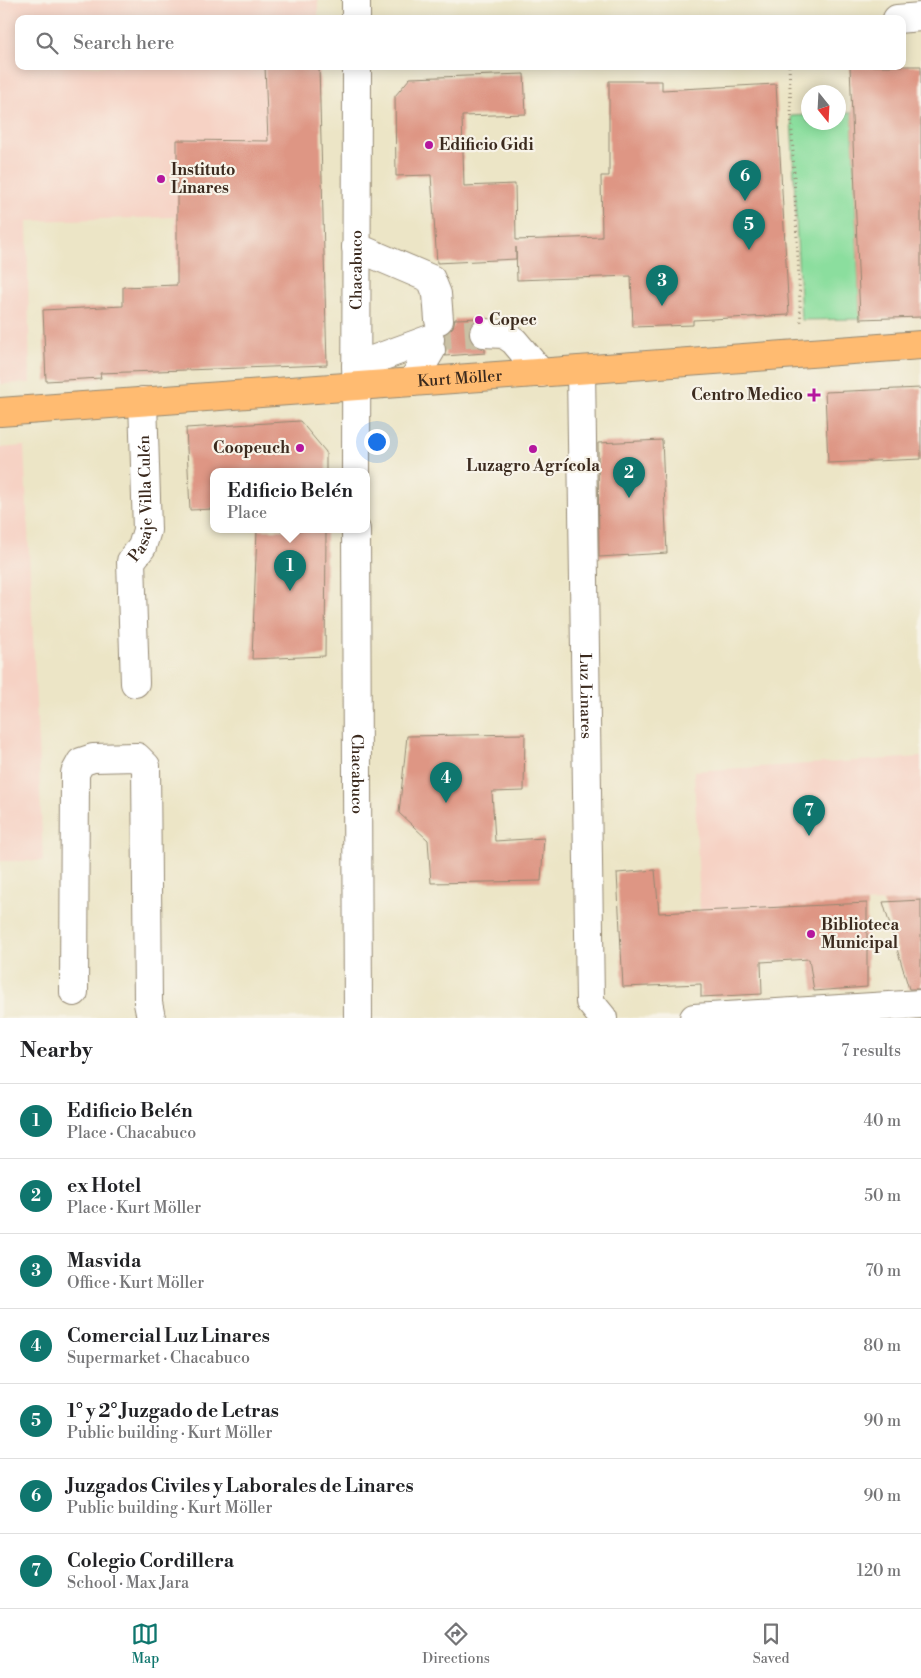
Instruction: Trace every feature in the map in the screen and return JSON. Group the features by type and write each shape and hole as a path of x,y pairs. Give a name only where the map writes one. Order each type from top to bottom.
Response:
{"main road":[{"name":"Kurt Möller","path":"0,412 143,402 356,376 412,382 921,345"}],"street":[{"path":"356,0 356,15"},
{"path":"906,18 921,17"},
{"name":"Chacabuco","path":"356,70 356,468"},
{"path":"356,247 430,279 437,294 433,336 412,382"},
{"path":"484,333 504,334 514,341 541,373"},
{"path":"356,376 433,336"},
{"name":"Luz Linares","path":"581,370 590,1002 603,1018"},
{"name":"Pasaje Villa Culén","path":"136,684 131,561 142,547 147,530 143,402"},
{"name":"Chacabuco","path":"356,533 358,1018"},
{"path":"74,992 75,773 81,762 93,758 137,757 146,766 148,1003 151,1018"},
{"path":"694,1018 921,1004"}],"path":[{"path":"789,70 802,333 793,354"}],"shaded area":[{"name":"Instituto Linares","path":"0,0 318,0 318,15 15,15 15,70 319,70 327,365 179,369 175,217 27,221 30,383 0,384"},
{"path":"24,446 43,861 0,861 0,448"},
{"path":"921,757 921,900 700,911 694,771"}],"green space":[{"path":"846,113 852,113 860,319 801,320 791,116 801,115 801,130 846,130"}],"building":[{"path":"906,66 921,66 921,317 860,319 850,70 906,70"},
{"path":"265,70 319,70 327,365 100,373 101,378 46,381 43,310 123,306 123,287 177,285 177,140 268,141"},
{"path":"524,74 526,114 462,116 464,186 515,184 516,240 602,237 601,176 609,176 609,81 662,81 662,90 776,84 789,315 693,320 693,325 633,327 631,276 517,280 516,247 516,259 437,263 431,175 396,176 395,96 410,78"},
{"path":"483,318 471,324 468,333 470,341 476,346 485,349 485,353 445,356 445,334 453,327 455,319"},
{"path":"921,388 921,459 828,463 825,392"},
{"path":"300,421 326,452 326,468 210,468 210,509 190,510 186,428"},
{"path":"662,440 667,553 599,557 598,443"},
{"path":"257,533 326,533 325,656 252,659"},
{"path":"525,734 524,791 492,792 495,841 544,838 541,881 431,883 428,840 399,813 407,736"},
{"name":"Biblioteca Municipal","path":"655,870 659,913 867,903 867,987 814,991 809,959 761,962 762,994 701,997 701,984 623,987 617,873"},
{"path":"921,900 921,989 909,989 883,902"}],"tunnel":[{"path":"431,350 439,336 484,333"}],"place":[{"name":"Edificio Gidi","path":"429,145"},
{"name":"Instituto Linares","path":"161,179"},
{"name":"Juzgados Civiles y Laborales de Linares","path":"745,201"},
{"name":"1° y 2° Juzgado de Letras","path":"749,250"},
{"name":"Masvida","path":"662,306"},
{"name":"Copec","path":"479,320"},
{"name":"Centro Medico","path":"814,395"},
{"name":"Coopeuch","path":"300,448"},
{"name":"Luzagro Agrícola","path":"533,449"},
{"name":"ex Hotel","path":"629,498"},
{"name":"Edificio Belén","path":"290,591"},
{"name":"Comercial Luz Linares","path":"446,803"},
{"name":"Colegio Cordillera","path":"809,836"},
{"name":"Biblioteca Municipal","path":"811,934"}]}
